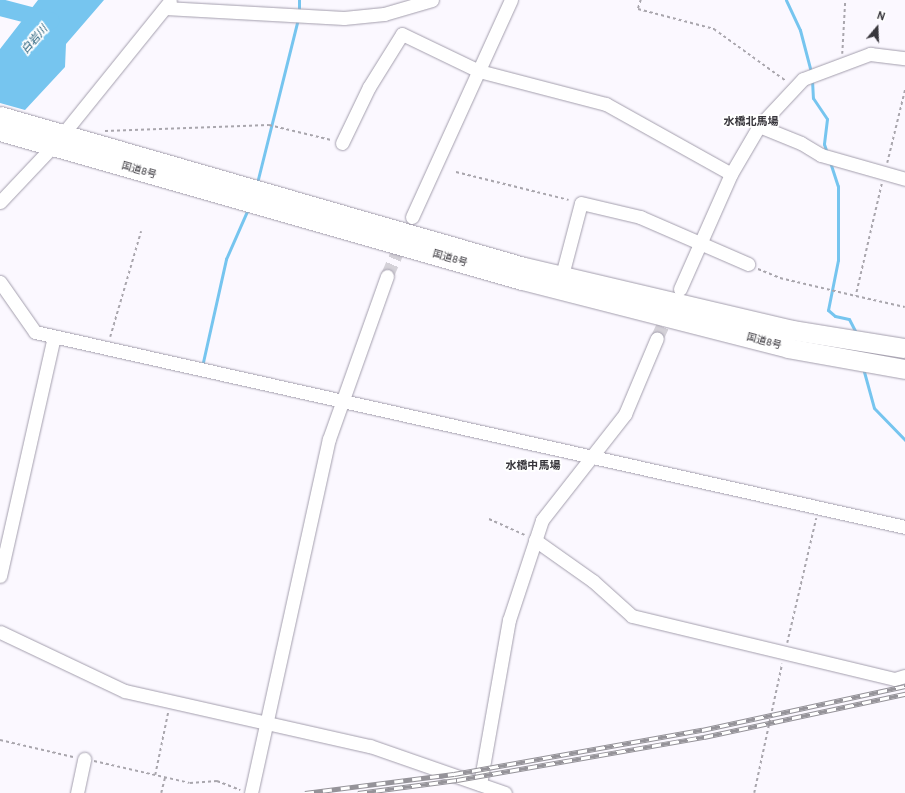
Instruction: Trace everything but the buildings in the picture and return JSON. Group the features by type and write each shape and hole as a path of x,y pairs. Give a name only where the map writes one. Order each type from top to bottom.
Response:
{"highway":[{"name":"国道8号","path":"0,116 53,139 522,280 788,348 905,369"},
{"name":"国道8号","path":"0,131 93,143 562,275 792,330 905,348"}],"street":[{"path":"0,202 169,4 344,18 384,14 432,0"},
{"path":"412,217 511,0"},
{"path":"342,143 369,87 402,34 479,71 606,104 731,174"},
{"path":"680,289 699,243 731,174 759,126 794,88 803,79 842,63 870,54 905,58"},
{"path":"759,126 801,143 821,155 905,179"},
{"path":"562,275 581,203 640,217 748,264"},
{"path":"251,793 316,490 340,402 387,276"},
{"path":"0,282 30,328 54,337 905,528"},
{"path":"0,576 54,337"},
{"path":"480,784 509,620 535,540 557,497 625,414 657,338"},
{"path":"535,540 593,581 632,616 895,678 905,676"},
{"path":"0,632 124,691 170,704 370,746 505,793"},
{"path":"77,793 84,759"}],"path":[{"path":"640,0 638,9 714,30 794,88"},
{"path":"842,63 845,0"},
{"path":"856,296 905,89"},
{"path":"93,143 101,132 269,125 342,143"},
{"path":"456,172 581,203"},
{"path":"107,349 141,231"},
{"path":"748,264 780,278 905,307"},
{"path":"489,519 535,540"},
{"path":"155,775 170,704"},
{"path":"0,740 190,783 217,781 245,793"},
{"path":"161,793 166,777"}],"water":[{"name":"白岩川","path":"38,0 104,0 66,44 65,67 25,110 0,103 0,49"}],"waterway":[{"path":"299,0 299,12"},
{"path":"786,0 800,30 811,72"},
{"name":"白岩川","path":"0,7 50,20"},
{"path":"257,183 298,19"},
{"path":"812,80 813,98 827,119 824,144 827,153"},
{"path":"830,162 838,186 838,260 828,310 835,316 849,319 856,333"},
{"path":"203,362 226,259 248,209"},
{"path":"863,368 874,408 905,440"}],"tunnel":[{"path":"387,276 403,239"},
{"path":"657,338 670,310"}],"railway":[{"path":"305,793 454,774 702,730 905,686"},
{"path":"358,793 457,780 704,737 905,694"}],"district":[{"name":"水橋北馬場","path":"751,122"},
{"name":"水橋中馬場","path":"533,466"}]}
